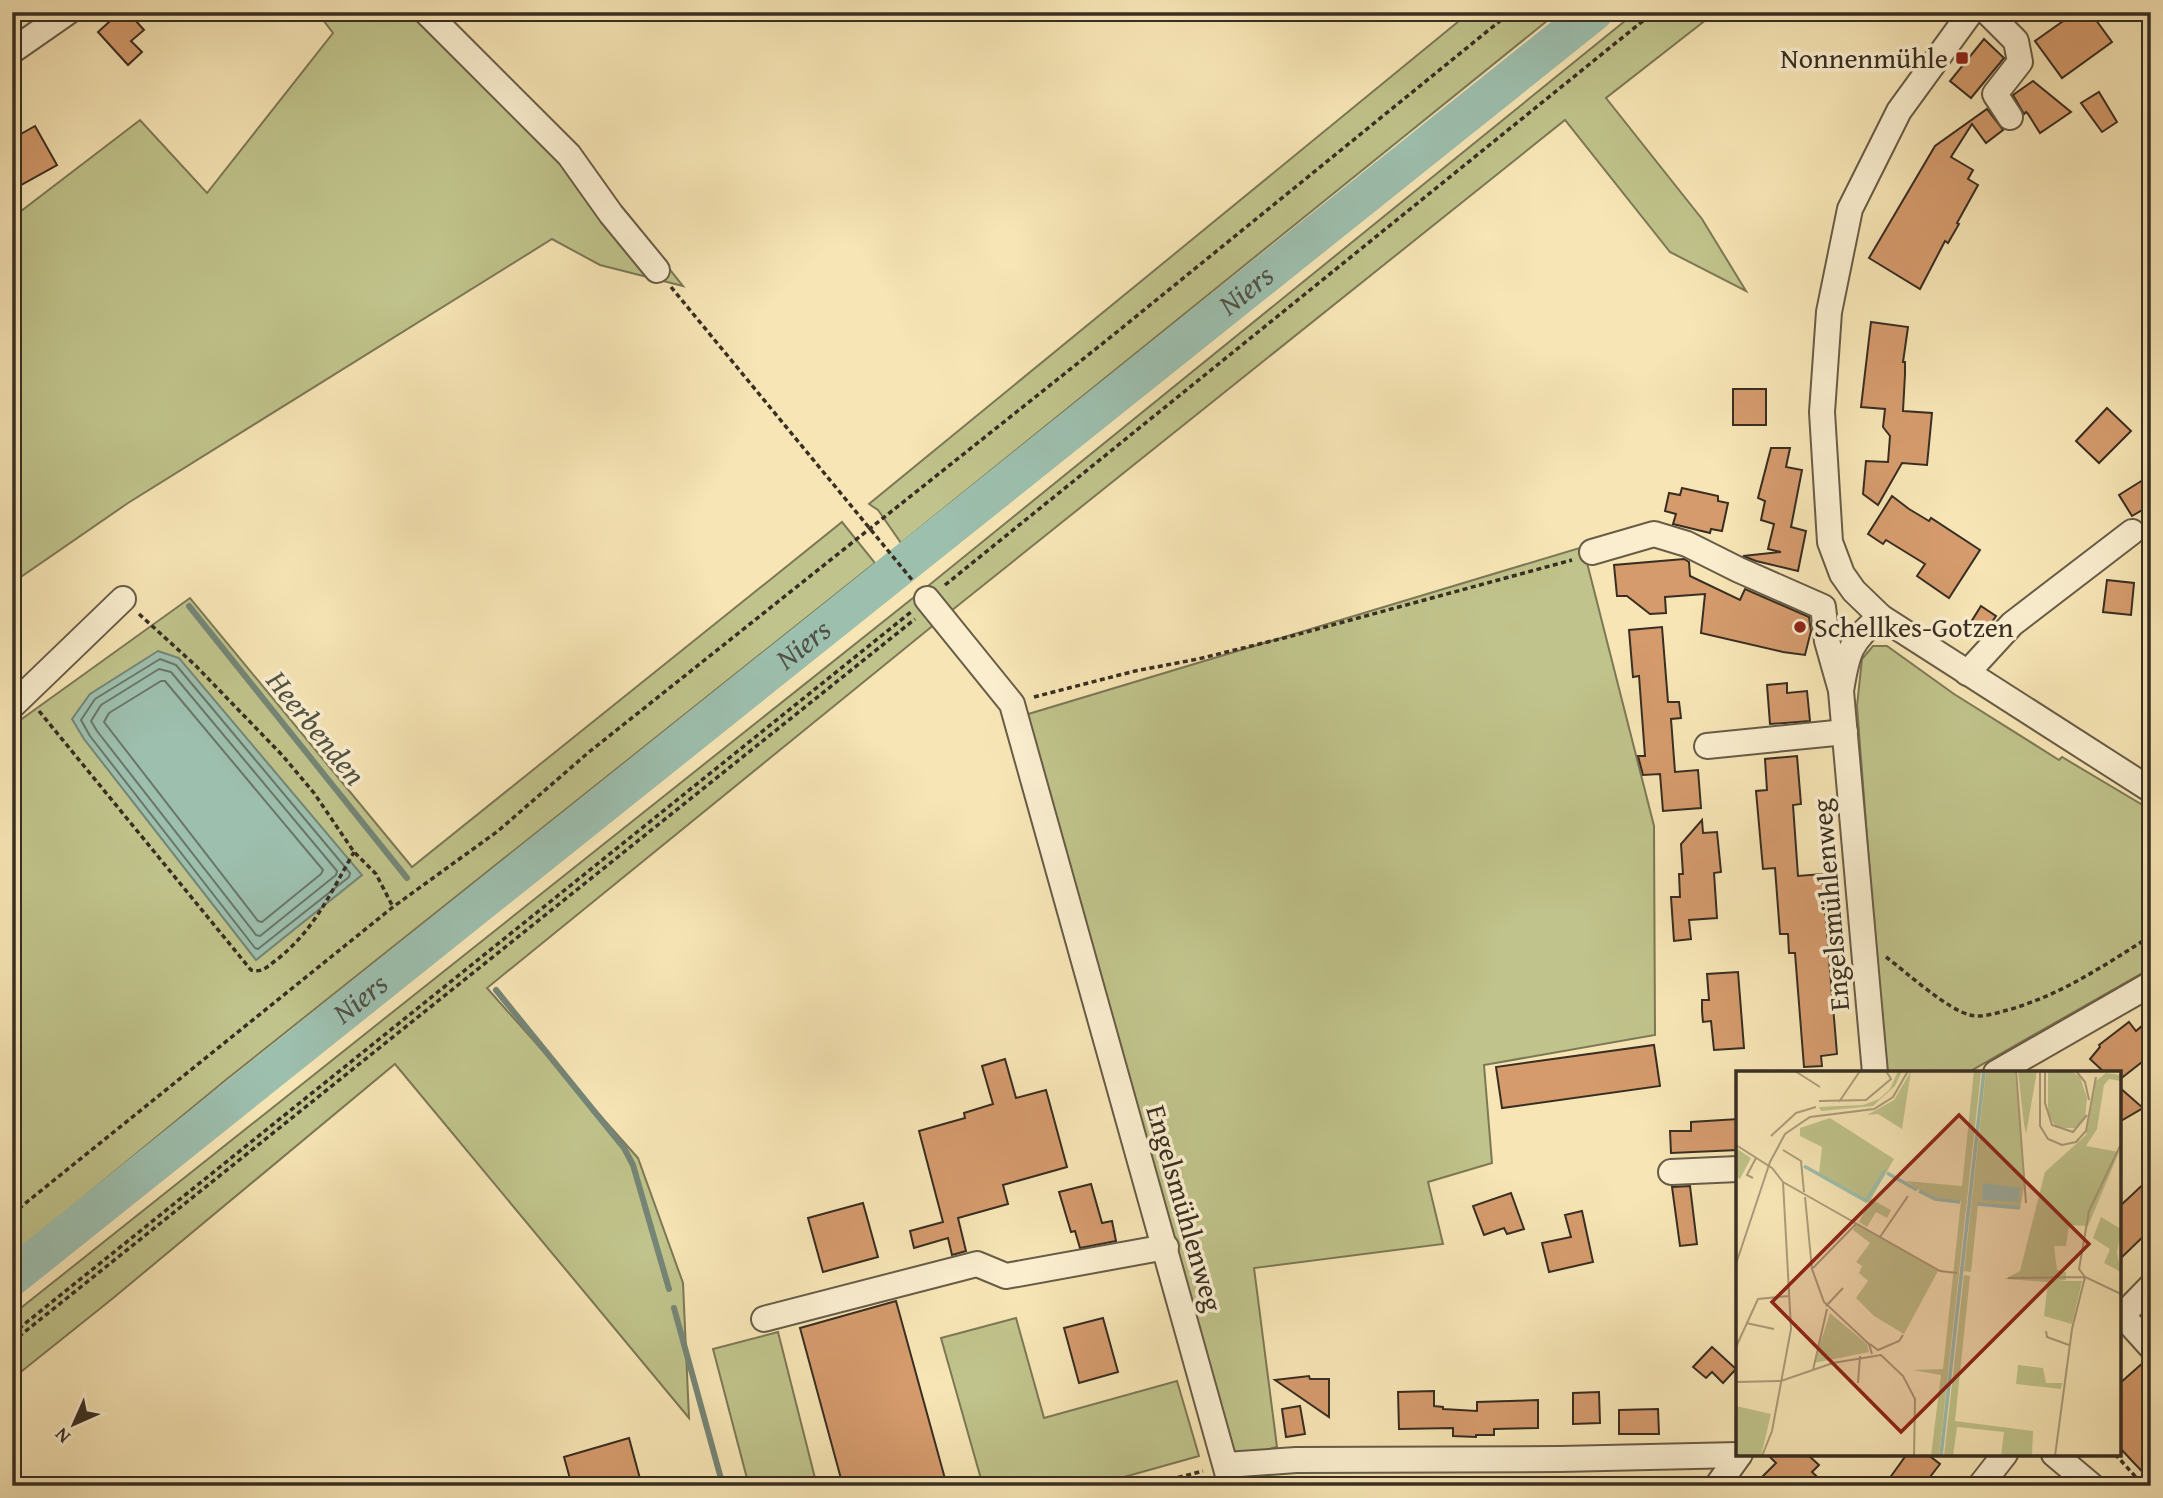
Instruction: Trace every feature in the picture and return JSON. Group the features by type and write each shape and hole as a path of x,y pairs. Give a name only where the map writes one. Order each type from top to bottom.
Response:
{"street":[{"path":"12,51 68,12"},
{"path":"426,12 569,155 611,214 657,270"},
{"path":"1971,12 1899,111 1850,209 1829,312 1822,412 1830,542 1848,583 1881,617 2151,790"},
{"path":"1987,12 2016,41 2020,62 1995,94 2010,117"},
{"path":"1967,673 2011,624 2132,532"},
{"path":"1592,552 1654,534 1687,544 1738,570 1823,607 1827,641 1841,691"},
{"path":"925,596 1012,704"},
{"path":"18,699 123,599"},
{"name":"Engelsmühlenweg","path":"1875,1071 1841,691 1845,664 1854,642 1881,617"},
{"name":"Engelsmühlenweg","path":"1012,704 1228,1475"},
{"path":"1707,746 1845,732"},
{"path":"1999,1071 2151,984"},
{"path":"1671,1171 1736,1169"},
{"path":"764,1319 977,1264 1006,1276 1166,1247"},
{"path":"2151,1286 2121,1317 2151,1347"},
{"path":"1228,1475 1296,1460 1736,1455"},
{"path":"1717,1486 1738,1456"},
{"path":"1980,1486 2004,1456"},
{"path":"2056,1456 2092,1486"}],"path":[{"path":"12,1214 393,907 498,831 589,751 1112,337 1511,12"},
{"path":"12,1334 925,596 1654,12"},
{"path":"657,270 925,596"},
{"path":"1012,704 1135,671 1288,637 1592,552"},
{"path":"12,1342 925,596"},
{"path":"123,599 195,665 261,732 314,793 354,852 376,874 393,907"},
{"path":"18,699 251,971 264,970 308,931 354,852"},
{"path":"1863,939 1942,1001 1970,1015 1990,1015 2022,1006 2069,987 2151,936"},
{"path":"2117,1456 2144,1486"},
{"path":"1146,1486 1228,1475"}],"green space":[{"path":"317,12 454,12 446,18 582,160 683,286 600,265 552,239 128,503 12,583 12,218 140,120 207,193 333,33"},
{"path":"1470,12 1558,12 901,543 878,510 869,504"},
{"path":"1636,12 1716,12 1606,98 1702,219 1746,291 1670,252 1565,120 946,615 487,988 638,1158 683,1283 689,1418 395,1064 12,1379 12,1315 928,586"},
{"path":"842,522 875,563 227,1079 12,1256 12,726 190,598 412,867"},
{"path":"1583,547 1654,826 1655,1035 1484,1065 1492,1163 1428,1182 1443,1244 1254,1268 1277,1447 1215,1463 1025,715"},
{"path":"1873,646 1887,646 1954,694 2059,760 2062,757 2151,810 2151,968 1971,1071 1885,1071 1857,706 1862,659"},
{"path":"1016,1318 1044,1418 1177,1381 1199,1456 1092,1486 983,1486 941,1338"},
{"path":"778,1332 817,1486 749,1486 713,1349"}],"water":[{"path":"158,651 179,658 362,875 256,960 84,739 72,719 90,694"}],"building":[{"path":"120,12 128,12 144,30 131,41 142,52 128,65 98,32"},
{"path":"2076,12 2090,12 2112,42 2062,78 2035,41"},
{"path":"1984,39 2004,58 1971,98 1950,81"},
{"path":"2033,81 2071,112 2040,133 2013,95"},
{"path":"2099,92 2117,122 2102,132 2081,103"},
{"path":"1987,109 2003,130 1986,143 1972,124 1951,157 1973,170 1968,179 1978,185 1957,223 1959,224 1948,243 1945,241 1920,289 1869,258 1935,146"},
{"path":"35,126 57,165 12,190 12,139"},
{"path":"1871,322 1908,327 1903,362 1903,411 1932,413 1927,465 1902,463 1878,505 1863,494 1866,461 1888,462 1890,436 1883,427 1885,409 1861,407"},
{"path":"1733,389 1766,389 1766,425 1733,425"},
{"path":"2107,408 2131,431 2099,463 2076,441"},
{"path":"1771,448 1790,448 1786,467 1802,470 1791,527 1806,531 1798,571 1743,556 1781,552 1768,549 1774,524 1761,520 1765,501 1758,498"},
{"path":"2151,475 2151,505 2132,516 2119,495"},
{"path":"1682,488 1718,496 1718,501 1728,503 1722,531 1711,529 1710,533 1673,524 1676,514 1665,511 1669,493 1680,495"},
{"path":"1892,496 1909,509 1929,521 1931,518 1980,550 1949,598 1917,576 1925,564 1886,540 1883,544 1868,534"},
{"path":"1684,559 1689,562 1690,576 1740,600 1745,589 1809,617 1811,631 1805,655 1701,633 1705,594 1665,597 1666,613 1650,614 1627,596 1617,596 1614,565"},
{"path":"2107,580 2134,583 2131,615 2103,612"},
{"path":"1981,606 1996,616 1986,631 1971,622"},
{"path":"1662,627 1668,702 1679,702 1681,718 1671,719 1675,772 1698,770 1701,808 1663,811 1660,774 1643,775 1638,756 1645,756 1639,676 1633,677 1629,630"},
{"path":"1787,683 1787,693 1807,691 1810,721 1770,724 1767,685"},
{"path":"1797,756 1801,804 1793,805 1798,876 1822,874 1837,1054 1821,1056 1822,1066 1804,1067 1795,953 1789,953 1788,934 1780,934 1775,868 1763,869 1756,791 1767,790 1765,759"},
{"path":"1702,820 1703,833 1717,832 1721,872 1714,873 1717,918 1689,920 1691,939 1674,941 1671,897 1680,897 1679,874 1683,874 1681,844"},
{"path":"1738,972 1744,1048 1714,1050 1711,1021 1703,1022 1702,1000 1709,1000 1707,974"},
{"path":"2129,1022 2136,1031 2143,1025 2151,1035 2151,1055 2121,1078 2121,1071 2103,1071 2090,1059 2099,1045"},
{"path":"1654,1045 1660,1086 1502,1108 1496,1067"},
{"path":"1005,1059 1016,1098 1046,1090 1067,1167 1003,1185 1008,1204 958,1218 966,1251 952,1255 948,1238 914,1248 910,1231 943,1222 919,1131 965,1118 964,1113 993,1104 982,1066"},
{"path":"2121,1089 2143,1108 2121,1121"},
{"path":"1736,1119 1736,1150 1671,1153 1670,1131 1691,1131 1691,1122"},
{"path":"2151,1177 2151,1229 2121,1258 2121,1205"},
{"path":"1091,1184 1102,1223 1112,1221 1116,1241 1080,1248 1075,1231 1071,1232 1059,1192"},
{"path":"1690,1186 1697,1244 1680,1246 1672,1187"},
{"path":"1511,1193 1524,1229 1507,1234 1504,1228 1484,1235 1473,1206"},
{"path":"863,1203 878,1257 823,1272 808,1218"},
{"path":"1582,1211 1593,1262 1549,1272 1542,1243 1571,1237 1565,1215"},
{"path":"896,1301 947,1486 843,1486 800,1328"},
{"path":"1103,1318 1118,1372 1079,1383 1064,1328"},
{"path":"1712,1347 1736,1369 1723,1383 1712,1372 1706,1378 1693,1367"},
{"path":"2145,1361 2151,1361 2151,1481 2121,1449 2121,1382"},
{"path":"1309,1376 1310,1379 1329,1379 1329,1417 1275,1380"},
{"path":"1434,1391 1434,1406 1443,1409 1477,1411 1477,1402 1538,1400 1538,1428 1494,1429 1494,1435 1476,1437 1453,1436 1453,1428 1399,1429 1398,1392"},
{"path":"1599,1392 1600,1423 1573,1424 1573,1393"},
{"path":"1300,1406 1305,1434 1286,1437 1282,1409"},
{"path":"1658,1409 1659,1434 1619,1434 1619,1410"},
{"path":"629,1438 642,1486 572,1486 564,1457"},
{"path":"1769,1456 1809,1456 1819,1465 1812,1472 1827,1486 1753,1486 1776,1463"},
{"path":"1906,1456 1930,1456 1940,1464 1923,1486 1884,1486"}],"waterway":[{"name":"Niers","path":"12,1277 1594,12"},
{"name":"Heerbenden","path":"189,606 407,878"},
{"path":"496,990 624,1148 633,1165 669,1289"},
{"path":"674,1308 723,1486"}],"place":[{"name":"Nonnenmühle","path":"1962,58"},
{"name":"Schellkes-Gotzen","path":"1800,627"}]}
